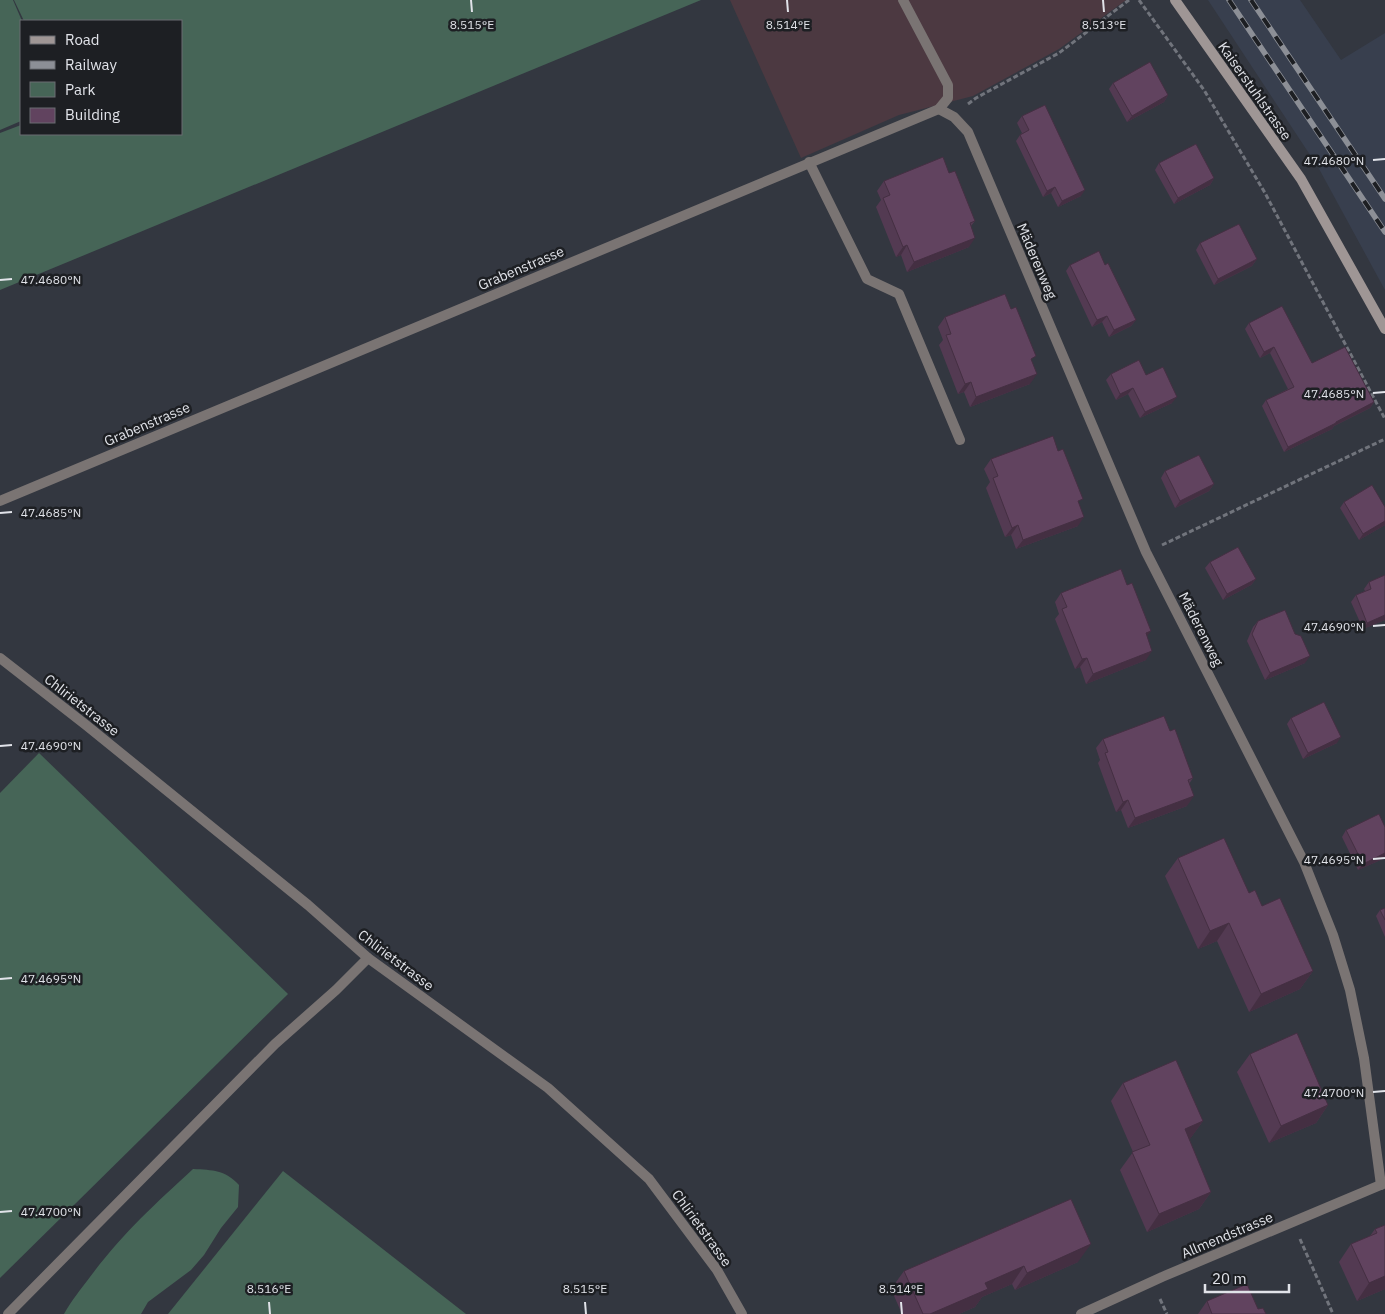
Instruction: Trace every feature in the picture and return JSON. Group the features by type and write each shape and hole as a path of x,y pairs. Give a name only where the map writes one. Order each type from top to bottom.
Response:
{"main road":[{"name":"Kaiserstuhlstrasse","path":"1175,0 1301,179 1385,329"}],"street":[{"path":"903,0 948,85 948,98 939,109"},
{"name":"Mäderenweg","path":"939,109 954,117 968,132 1146,552 1304,862 1333,935 1350,990 1364,1058 1383,1184"},
{"name":"Grabenstrasse","path":"0,501 939,109"},
{"path":"809,162 867,279 899,294 960,440"},
{"name":"Chlirietstrasse","path":"0,658 86,725 292,893 368,958 548,1088 649,1180 717,1270 742,1314"},
{"path":"8,1314 275,1044 336,990 368,958"},
{"name":"Allmendstrasse","path":"1080,1314 1162,1277 1383,1184"}],"path":[{"path":"954,117 976,98 1059,53 1129,0"},
{"path":"1139,0 1204,90 1265,192 1385,419"},
{"path":"1146,552 1385,439"},
{"path":"1293,1222 1334,1314"}],"shaded area":[{"path":"730,0 1126,0 1059,49 973,96 899,115 801,158"},
{"path":"1208,0 1300,0 1341,60 1385,33 1385,290 1318,167"}],"green space":[{"path":"0,0 13,0 22,20 20,20 20,121 0,130"},
{"path":"14,0 701,0 0,290 0,133 20,125 20,135 182,135 182,20 24,20"},
{"path":"39,753 288,994 0,1278 0,793"},
{"path":"193,1169 224,1174 239,1185 238,1207 191,1270 148,1302 141,1314 64,1314 102,1261 126,1233"},
{"path":"283,1171 466,1314 168,1314"}],"building":[{"path":"1150,62 1168,95 1132,116 1113,83"},
{"path":"1045,105 1085,190 1062,201 1055,187 1047,191 1020,135 1029,130 1022,116"},
{"path":"1196,144 1214,178 1178,198 1159,163"},
{"path":"943,157 949,173 955,171 975,221 970,223 975,238 914,262 907,245 903,247 883,198 890,195 884,181"},
{"path":"1239,224 1257,259 1218,279 1200,243"},
{"path":"1099,251 1105,265 1108,263 1136,320 1114,330 1107,316 1097,320 1070,265"},
{"path":"1005,294 1011,309 1016,307 1036,356 1031,359 1037,374 976,397 971,382 965,384 946,335 951,334 945,317"},
{"path":"1282,306 1312,363 1345,347 1374,402 1288,447 1266,400 1294,387 1274,347 1264,352 1249,323"},
{"path":"1139,360 1146,375 1163,367 1177,397 1145,412 1133,388 1120,394 1111,374"},
{"path":"1053,436 1058,451 1063,449 1083,499 1078,501 1084,517 1023,540 1018,525 1012,528 993,478 998,476 991,459"},
{"path":"1199,455 1214,484 1180,501 1165,471"},
{"path":"1372,485 1385,507 1385,521 1363,534 1344,502"},
{"path":"1238,547 1256,579 1227,594 1210,562"},
{"path":"1121,569 1127,585 1132,583 1151,631 1146,633 1152,651 1093,674 1087,658 1082,659 1062,609 1067,607 1061,593"},
{"path":"1385,575 1385,615 1367,623 1356,595 1371,589 1369,582"},
{"path":"1285,610 1295,634 1301,636 1310,656 1270,673 1252,634 1258,621"},
{"path":"1324,702 1341,737 1308,753 1291,718"},
{"path":"1164,716 1170,731 1175,729 1193,778 1188,780 1194,796 1135,818 1128,800 1123,802 1105,753 1108,752 1103,739"},
{"path":"1379,814 1385,827 1385,853 1363,864 1346,830"},
{"path":"1224,838 1249,893 1255,890 1262,906 1280,898 1313,971 1261,994 1229,923 1210,931 1178,858"},
{"path":"1385,908 1385,920 1380,910"},
{"path":"1297,1033 1328,1105 1281,1126 1250,1054"},
{"path":"1176,1060 1203,1121 1185,1129 1211,1192 1159,1214 1132,1152 1150,1145 1123,1083"},
{"path":"1071,1199 1091,1244 1027,1273 1024,1266 985,1283 988,1289 930,1314 923,1314 904,1271"},
{"path":"1385,1225 1385,1276 1369,1283 1351,1244 1377,1233 1375,1229"},
{"path":"1247,1284 1258,1309 1263,1308 1266,1314 1212,1314 1207,1301"}],"railway":[{"path":"1229,0 1385,232"},
{"path":"1251,0 1385,199"}]}
